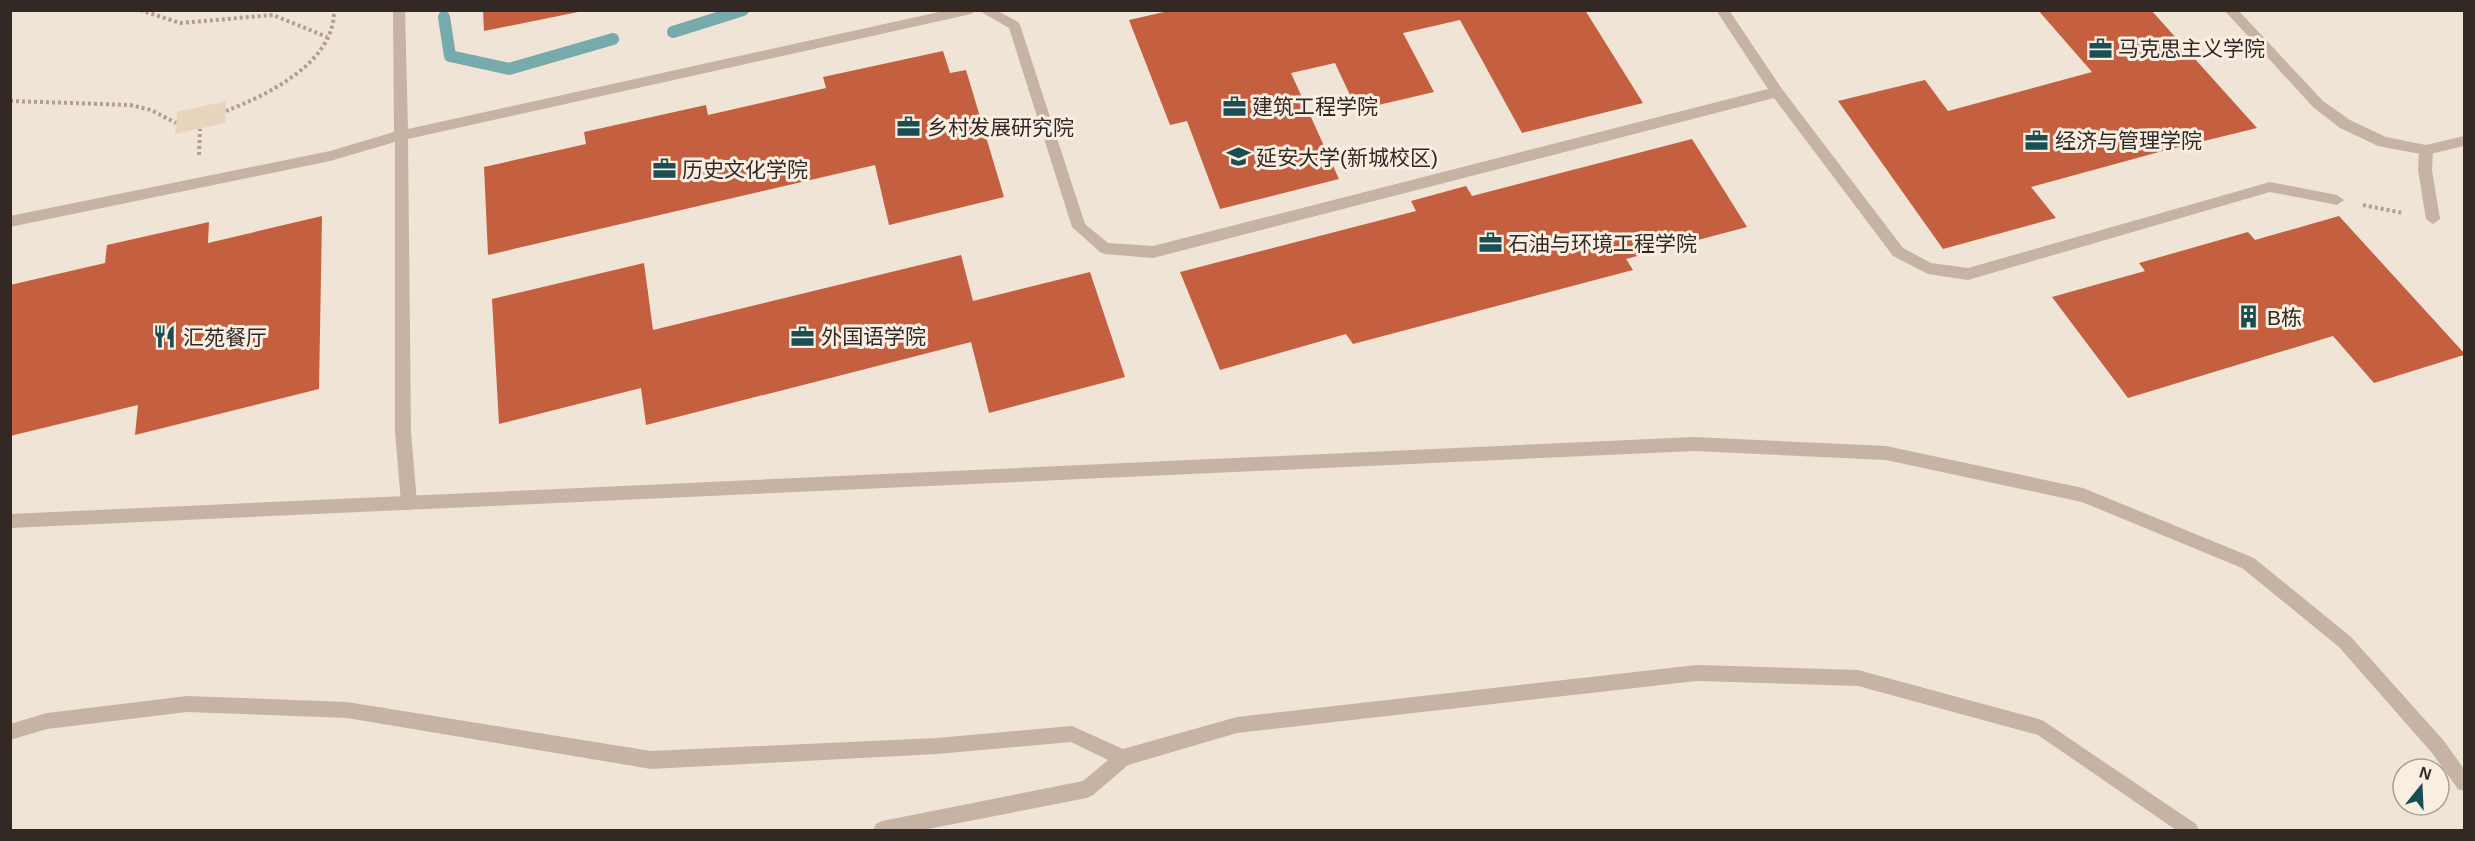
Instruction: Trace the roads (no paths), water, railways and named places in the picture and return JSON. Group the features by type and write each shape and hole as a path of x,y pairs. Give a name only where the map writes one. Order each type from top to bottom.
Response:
{"street":[{"path":"399,10 403,431 409,503"},
{"path":"10,222 330,156 401,135 971,10"},
{"path":"984,10 1014,25 1079,227 1105,248 1153,252 1777,92"},
{"path":"1722,10 1777,92 1898,252 1928,268 1968,273 2270,187 2337,200"},
{"path":"2230,10 2318,104 2345,124 2383,142 2426,150 2464,141"},
{"path":"2426,150 2425,170 2433,219"},
{"path":"10,521 1694,444 1886,453 2083,495 2248,563 2345,642 2438,747 2464,783"},
{"path":"882,831 1087,789 1123,758 1237,725 1697,673 1858,678 2042,728 2190,831"},
{"path":"10,732 47,721 187,704 347,710 651,760 937,746 1072,734 1123,758"}],"waterway":[{"path":"673,32 743,10"},
{"path":"444,17 450,56 509,69 613,39"}],"place":[{"name":"马克思主义学院","path":"2100,48"},
{"name":"建筑工程学院","path":"1234,106"},
{"name":"乡村发展研究院","path":"909,127"},
{"name":"经济与管理学院","path":"2037,140"},
{"name":"延安大学(新城校区)","path":"1238,157"},
{"name":"历史文化学院","path":"664,169"},
{"name":"石油与环境工程学院","path":"1490,243"},
{"name":"B栋","path":"2249,317"},
{"name":"外国语学院","path":"803,336"},
{"name":"汇苑餐厅","path":"165,337"}]}
